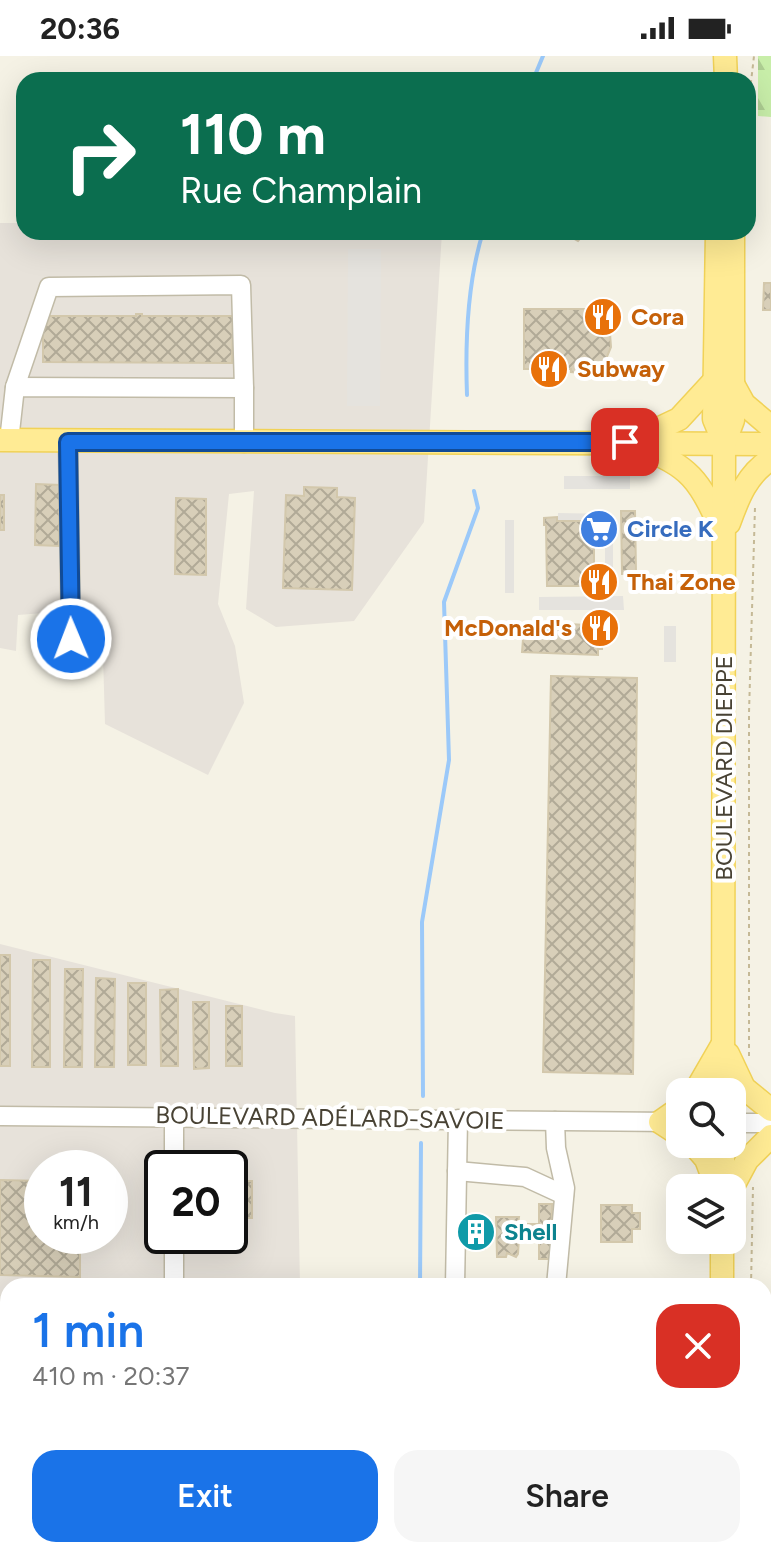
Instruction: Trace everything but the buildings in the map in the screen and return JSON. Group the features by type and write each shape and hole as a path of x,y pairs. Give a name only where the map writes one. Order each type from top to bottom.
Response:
{"main road":[{"name":"BOULEVARD DIEPPE","path":"717,240 724,382"},
{"name":"BOULEVARD DIEPPE","path":"723,1078 724,443 714,419 724,382 733,240"},
{"path":"625,442 660,430 679,419 724,382 771,427"},
{"path":"5,440 771,444"},
{"path":"625,442 666,457 689,472 707,497 724,535"},
{"path":"724,535 743,488 753,473 771,459"},
{"path":"703,1078 723,1042"},
{"path":"723,1042 741,1084 754,1099 771,1110"},
{"path":"744,1174 747,1160 771,1136"},
{"path":"722,1254 722,1278"}],"street":[{"path":"5,440 15,387 49,287 241,285 244,443"},
{"path":"15,387 244,388"},
{"path":"68,442 71,639"},
{"name":"BOULEVARD ADÉLARD-SAVOIE","path":"0,1116 666,1122"},
{"path":"174,1116 174,1150"},
{"path":"458,1119 461,1278"},
{"path":"555,1121 564,1195 557,1278"},
{"path":"746,1123 771,1123"},
{"path":"457,1171 525,1177 564,1195"},
{"path":"174,1254 174,1278"}],"path":[{"path":"752,1065 749,1056 749,713 755,502"},
{"path":"746,1230 750,1278"}],"shaded area":[{"path":"0,223 16,223 16,240 442,240 424,522 354,621 276,627 246,609 254,491 229,494 218,604 235,646 244,703 208,775 105,724 103,655 54,655 43,613 18,615 16,651 0,648"},
{"path":"348,249 381,249 380,406 347,406"},
{"path":"564,476 630,476 630,489 564,489"},
{"path":"558,513 613,514 613,591 605,591 605,524 558,523"},
{"path":"505,520 514,520 514,593 505,593"},
{"path":"623,596 624,610 539,610 539,597"},
{"path":"664,626 676,626 676,662 664,662"},
{"path":"0,944 295,1016 300,1278 0,1278"}],"green space":[{"path":"758,56 771,56 771,117 758,116"}],"waterway":[{"path":"536,72 543,56"},
{"path":"467,395 468,312 481,240"},
{"path":"423,1096 422,922 449,760 444,602 478,508 474,491"},
{"path":"420,1278 421,1143"}],"place":[{"name":"Cora","path":"603,317"},
{"name":"Subway","path":"549,369"},
{"name":"Circle K","path":"599,529"},
{"name":"Thai Zone","path":"599,582"},
{"name":"McDonald's","path":"600,628"},
{"name":"Shell","path":"476,1232"}],"route":[{"path":"71,639 68,442 625,442"}]}
